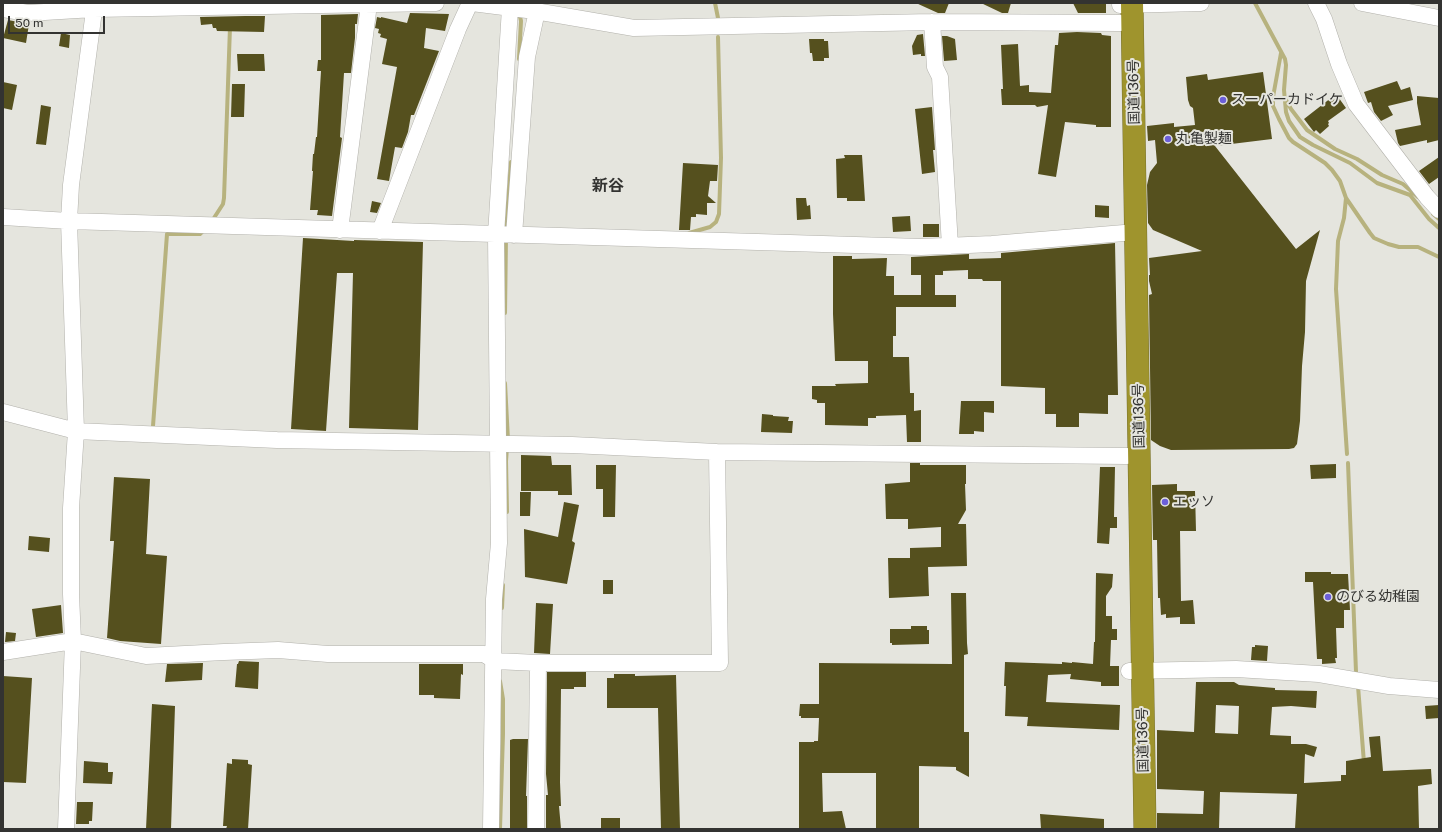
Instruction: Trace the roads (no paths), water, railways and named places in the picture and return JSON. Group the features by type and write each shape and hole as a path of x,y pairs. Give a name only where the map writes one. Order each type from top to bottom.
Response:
{"highway":[{"name":"国道136号","path":"1125,8 1130,232 1135,671 1132,829"},
{"name":"国道136号","path":"1130,232 1127,456 1135,671 1144,829"}],"street":[{"path":"3,9 95,6 436,3"},
{"path":"380,231 458,29 471,3 532,10 567,9 634,28 932,22 1201,3"},
{"path":"1316,3 1324,19 1339,64 1356,104 1427,197 1439,210"},
{"path":"1362,3 1439,18"},
{"path":"340,230 369,4"},
{"path":"66,829 73,642 71,594 72,508 76,431 69,221 71,186 95,6"},
{"path":"491,829 494,599 499,543 496,235 510,8"},
{"path":"514,235 527,57 532,10"},
{"path":"932,22 935,67 940,77 950,246"},
{"path":"3,216 69,221 496,235 698,239 913,247 992,244 1130,232"},
{"path":"3,412 76,431 276,440 572,445 717,452 1127,456"},
{"path":"3,652 73,642 146,656 278,650 328,654 484,654 495,661 538,663 720,663 717,452"},
{"path":"536,829 538,663"},
{"path":"1135,671 1236,669 1311,674 1389,686 1439,690"}],"waterway":[{"path":"715,3 718,18"},
{"path":"1255,3 1285,59 1284,90 1286,112 1289,121 1300,137 1350,163 1377,183 1410,195 1429,219 1439,228"},
{"path":"519,12 521,21 519,59"},
{"path":"212,221 223,204 224,198 230,27"},
{"path":"689,233 710,227 716,222 719,214 721,158 718,37"},
{"path":"1281,53 1273,97 1273,106 1289,138 1325,163 1332,170 1340,181 1346,198 1344,218 1338,241 1336,289 1347,454"},
{"path":"1286,100 1307,130 1335,149 1357,159 1382,175 1403,184 1418,197"},
{"path":"506,231 511,162"},
{"path":"1346,198 1374,238 1399,247 1418,247 1439,257"},
{"path":"1433,214 1439,219"},
{"path":"153,426 167,234 200,234 205,229"},
{"path":"505,313 506,237"},
{"path":"505,383 508,440"},
{"path":"507,447 507,512"},
{"path":"1348,463 1356,672"},
{"path":"502,608 503,585"},
{"path":"500,681 503,699 503,734 500,829"},
{"path":"1358,686 1364,763"}],"place":[{"name":"スーパーカドイケ","path":"1223,100"},
{"name":"丸亀製麺","path":"1168,139"},
{"name":"エッソ","path":"1165,502"},
{"name":"のびる幼稚園","path":"1328,597"}],"district":[{"name":"新谷","path":"608,186"}]}
